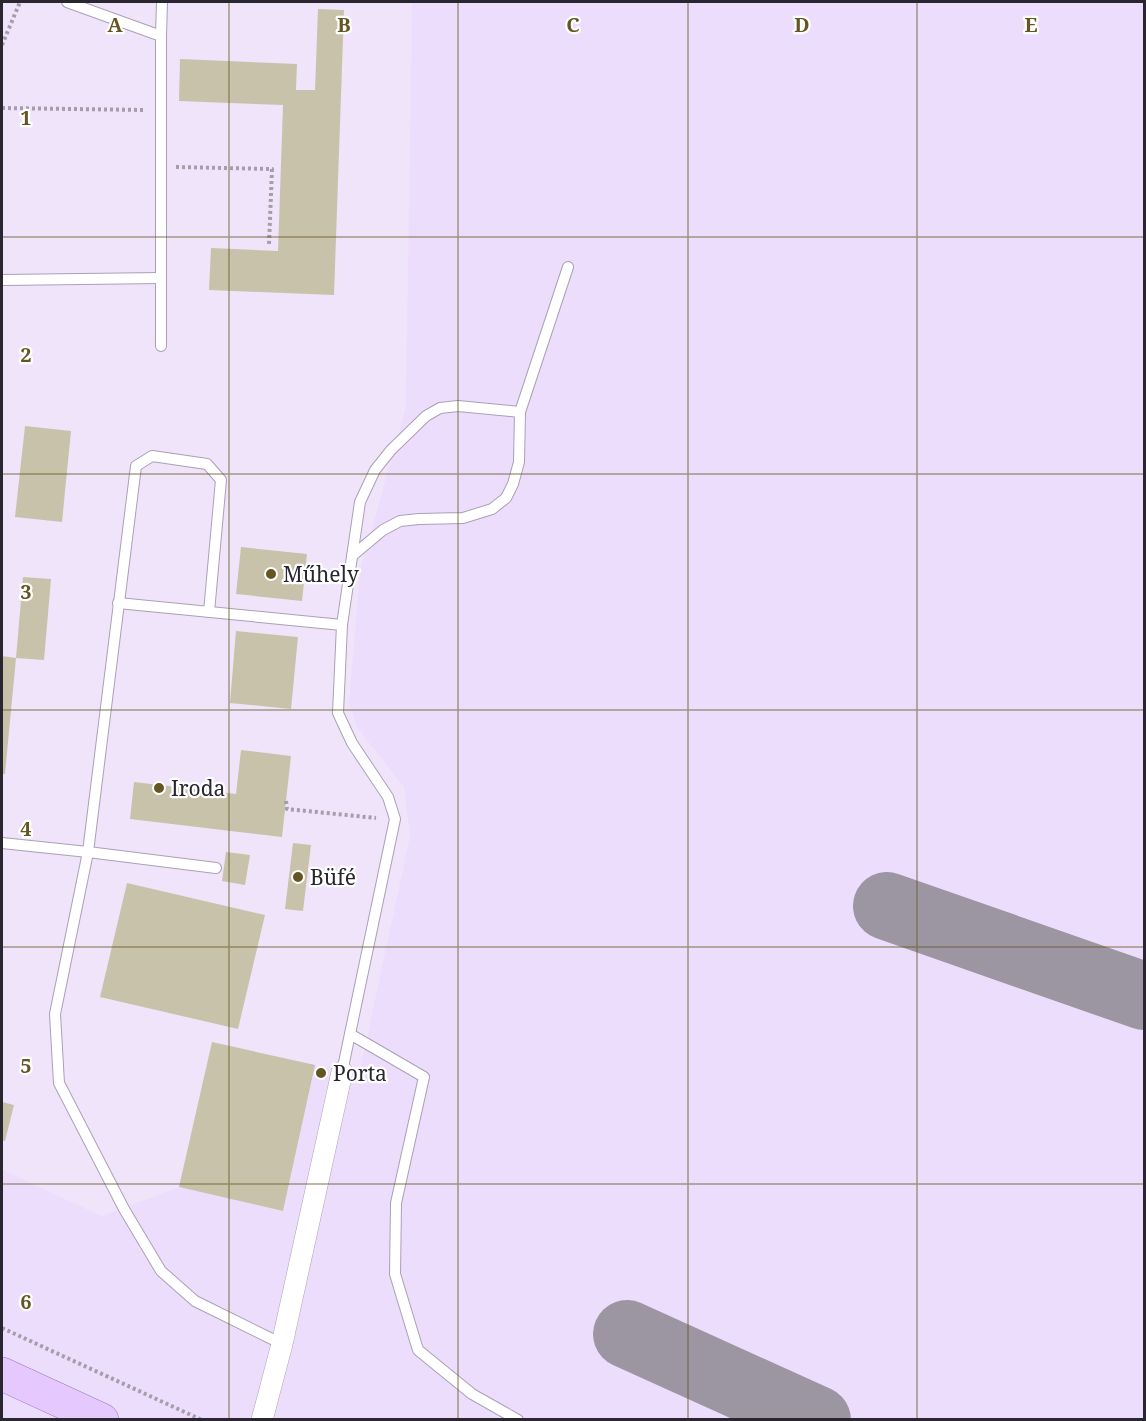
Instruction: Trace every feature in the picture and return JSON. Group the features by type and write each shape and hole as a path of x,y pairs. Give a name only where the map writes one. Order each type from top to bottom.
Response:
{"main road":[{"path":"2,1374 102,1419"}],"street":[{"path":"262,1419 282,1344 342,1072"}],"lane":[{"path":"67,2 161,36"},
{"path":"161,346 162,2"},
{"path":"352,556 383,530 400,521 463,518 492,509 506,498 513,484 519,462 520,412 568,267"},
{"path":"2,280 161,278"},
{"path":"342,1072 395,819 388,797 352,743 338,712 342,625 360,502 375,470 391,450 426,416 440,408 458,406 520,412"},
{"path":"209,612 221,480 207,464 152,456 136,466 88,852 55,1014 59,1083 124,1209 161,1272 195,1301 282,1344"},
{"path":"118,603 342,625"},
{"path":"2,843 216,868"},
{"path":"350,1034 424,1077 396,1203 395,1274 418,1350 472,1394 518,1419"}],"path":[{"path":"2,45 20,2"},
{"path":"2,108 161,110"},
{"path":"161,167 272,169 268,244"},
{"path":"286,801 286,809 395,819"},
{"path":"2,1328 202,1419"}],"shaded area":[{"path":"2,2 1144,2 1144,1419 359,1076 316,1065 283,1211 124,1209 102,1216 2,1169"},
{"path":"412,2 1144,2 1144,1419 2,1420 2,1169 102,1216 179,1187 283,1211 315,1065 359,1075 410,836 404,787 358,729 349,703 360,571 406,407"}],"building":[{"path":"318,9 344,10 334,295 209,290 211,248 278,251 283,105 179,101 180,59 297,64 296,90 315,90"},
{"path":"25,426 71,431 62,522 15,517"},
{"name":"Műhely","path":"241,547 307,554 302,601 236,594"},
{"path":"23,577 51,579 44,660 16,658"},
{"path":"236,631 298,637 291,709 230,703"},
{"path":"2,656 16,658 5,774 2,774"},
{"name":"Iroda","path":"241,750 291,756 282,837 130,819 134,782 236,794"},
{"name":"Büfé","path":"293,843 311,845 303,911 285,909"},
{"path":"226,852 250,855 245,885 222,881"},
{"path":"127,883 265,915 238,1029 100,997"},
{"path":"212,1042 315,1065 283,1211 179,1187"},
{"name":"Porta","path":"318,1067 327,1069 324,1079 316,1077"},
{"path":"2,1102 14,1105 5,1141 2,1140"}],"taxiway":[{"path":"887,906 1144,996"},
{"path":"627,1334 817,1420"}],"place":[{"name":"Műhely","path":"271,574"},
{"name":"Iroda","path":"159,788"},
{"name":"Büfé","path":"298,877"},
{"name":"Porta","path":"321,1073"}]}
